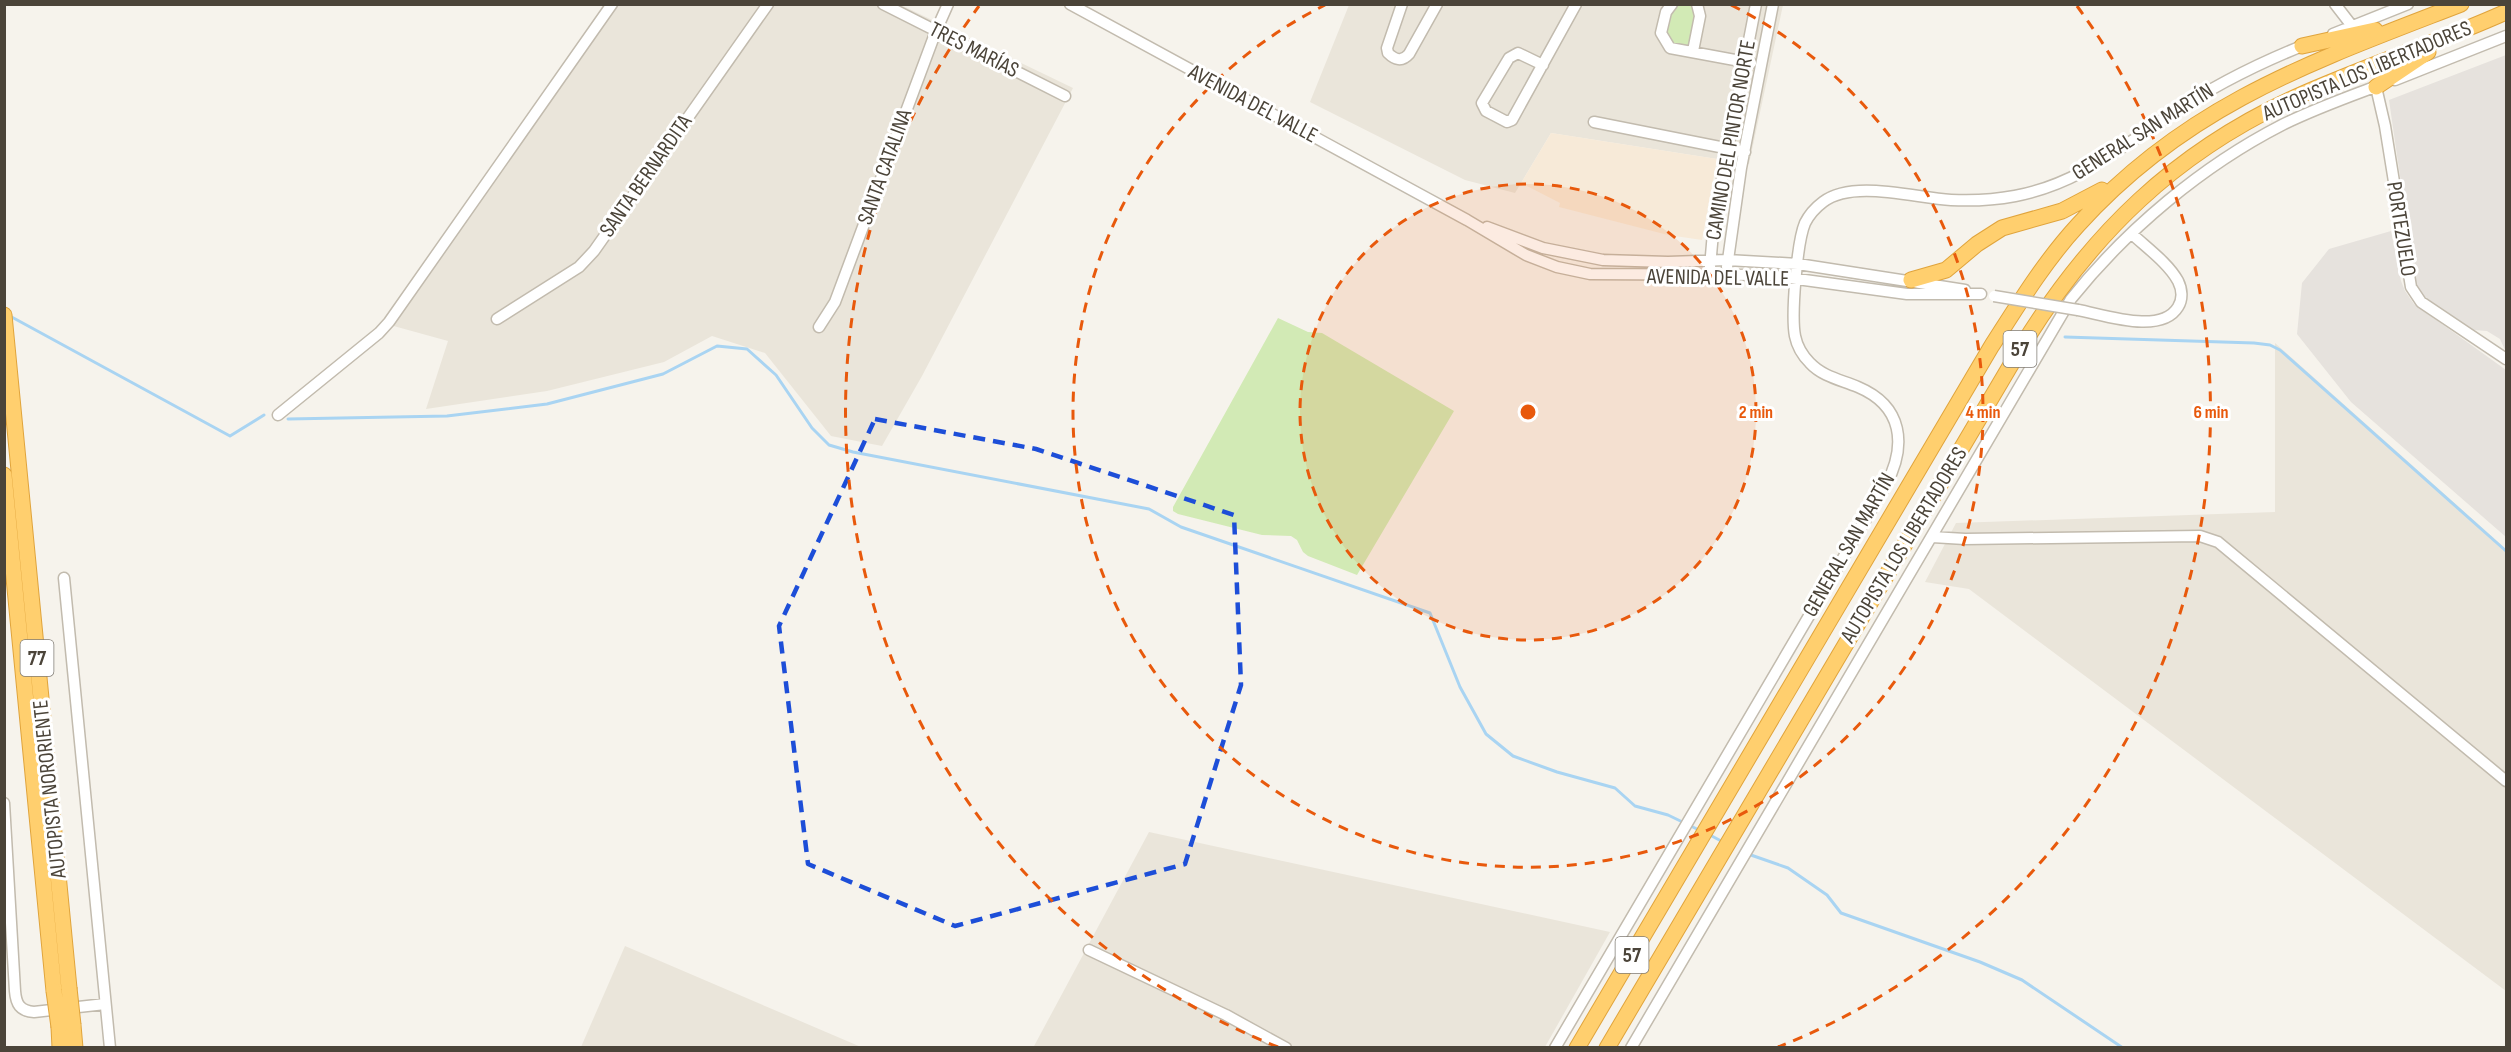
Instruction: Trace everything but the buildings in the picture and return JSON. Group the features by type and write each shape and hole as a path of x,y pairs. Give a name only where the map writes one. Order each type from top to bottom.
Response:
{"highway":[{"name":"AUTOPISTA LOS LIBERTADORES","path":"1577,1047 2016,308 2049,260 2077,226 2146,159 2185,130 2250,92 2318,60 2461,4"},
{"name":"AUTOPISTA LOS LIBERTADORES","path":"1607,1047 2022,346 2068,277 2103,234 2132,205 2170,173 2243,124 2316,89 2462,32 2506,12"},
{"path":"2302,46 2416,22"},
{"path":"2376,87 2462,32"},
{"path":"1911,280 1946,270 1977,244 2002,228 2062,211 2087,200 2146,159"},
{"name":"AUTOPISTA NORORIENTE","path":"5,322 62,989"},
{"name":"AUTOPISTA NORORIENTE","path":"4,475 66,1026 75,1047"},
{"name":"AUTOPISTA NORORIENTE","path":"60,1047 66,1026"}],"street":[{"path":"278,415 379,333 389,322 612,4"},
{"name":"SANTA BERNARDITA","path":"496,319 579,267 594,251 768,4"},
{"name":"TRES MARÍAS","path":"883,4 1065,96"},
{"name":"SANTA CATALINA","path":"819,327 835,302 948,4"},
{"name":"AVENIDA DEL VALLE","path":"1070,4 1467,220 1526,255 1573,271 1606,276 1768,275 1907,294 1982,294"},
{"path":"1402,4 1387,48 1388,53 1397,60 1409,54 1437,4"},
{"path":"1543,65 1518,53 1509,58 1482,103 1486,111 1507,122 1512,120 1543,65 1576,4"},
{"path":"1672,4 1666,12 1661,33 1670,48 1681,52 1693,51 1762,64"},
{"path":"1693,51 1700,16 1697,4"},
{"name":"CAMINO DEL PINTOR NORTE","path":"1708,275 1712,260 1714,221 1756,4"},
{"name":"CAMINO DEL PINTOR NORTE","path":"1727,275 1727,260 1745,152 1773,4"},
{"path":"2335,4 2352,26"},
{"name":"GENERAL SAN MARTÍN","path":"1556,1047 1670,849 1886,485 1899,453 1897,426 1882,402 1861,388 1821,372 1800,350 1794,326 1798,264 1801,238 1806,222 1816,208 1831,197 1859,191 1950,200 1986,200 2039,190 2091,169 2206,93 2242,73 2302,46 2408,4"},
{"path":"1630,1047 2019,390 2063,311 2090,277 2132,234 2190,184 2234,153 2282,125 2506,36"},
{"name":"PORTEZUELO","path":"2376,87 2385,126 2410,287 2417,298 2426,305 2506,359"},
{"path":"1594,122 1745,152"},
{"name":"AVENIDA DEL VALLE","path":"1467,220 1543,248 1587,258 1640,262 1727,260 1798,264 1911,280 2148,322 2162,321 2177,309 2182,297 2176,278 2132,234"},
{"path":"1932,537 1965,539 2200,536 2210,538 2218,542 2506,781"},
{"path":"64,578 110,1047"},
{"path":"4,803 17,1005 23,1010 34,1012 105,1004"},
{"path":"1089,950 1226,1015 1286,1047"}],"highlighted area":[{"path":"875,419 1036,449 1234,515 1241,685 1185,864 955,926 808,864 779,626"}],"shaded area":[{"path":"617,5 901,5 1073,88 922,376 882,446 831,436 765,353 712,336 664,362 547,391 426,409 448,341 390,325"},
{"path":"1349,5 1783,5 1749,164 1551,133 1515,193 1465,180 1310,102"},
{"path":"2506,55 2506,352 2500,339 2487,331 2474,330 2427,299 2416,286 2389,100"},
{"path":"1551,133 1717,159 1702,240 1668,235 1559,207 1560,203 1521,183"},
{"path":"2391,231 2401,281 2414,304 2506,370 2506,537 2351,402 2297,334 2302,283 2329,249"},
{"path":"2275,343 2506,549 2506,991 1969,589 1925,582 1956,523 2275,512"},
{"path":"1149,832 1610,932 1545,1047 1033,1048"},
{"path":"625,946 861,1047 581,1047"}],"green space":[{"path":"1677,5 1694,5 1696,8 1690,44 1685,46 1672,43 1665,33 1668,15"},
{"path":"1278,318 1308,332 1322,333 1454,411 1357,575 1308,556 1303,552 1297,540 1291,536 1262,535 1173,511 1173,507"}],"waterway":[{"path":"8,315 230,436 264,415"},
{"path":"2065,337 2270,345 2280,350 2506,551"},
{"path":"288,419 447,416 547,404 663,374 717,346 747,349 776,375 812,428 829,445 853,452 1149,509 1181,527 1430,613 1460,687 1486,734 1513,756 1557,772 1615,788 1635,806 1668,815 1699,830"},
{"path":"1708,834 1723,842"},
{"path":"1748,854 1788,868 1827,895 1841,913 1980,962 2022,980 2123,1048"}]}
